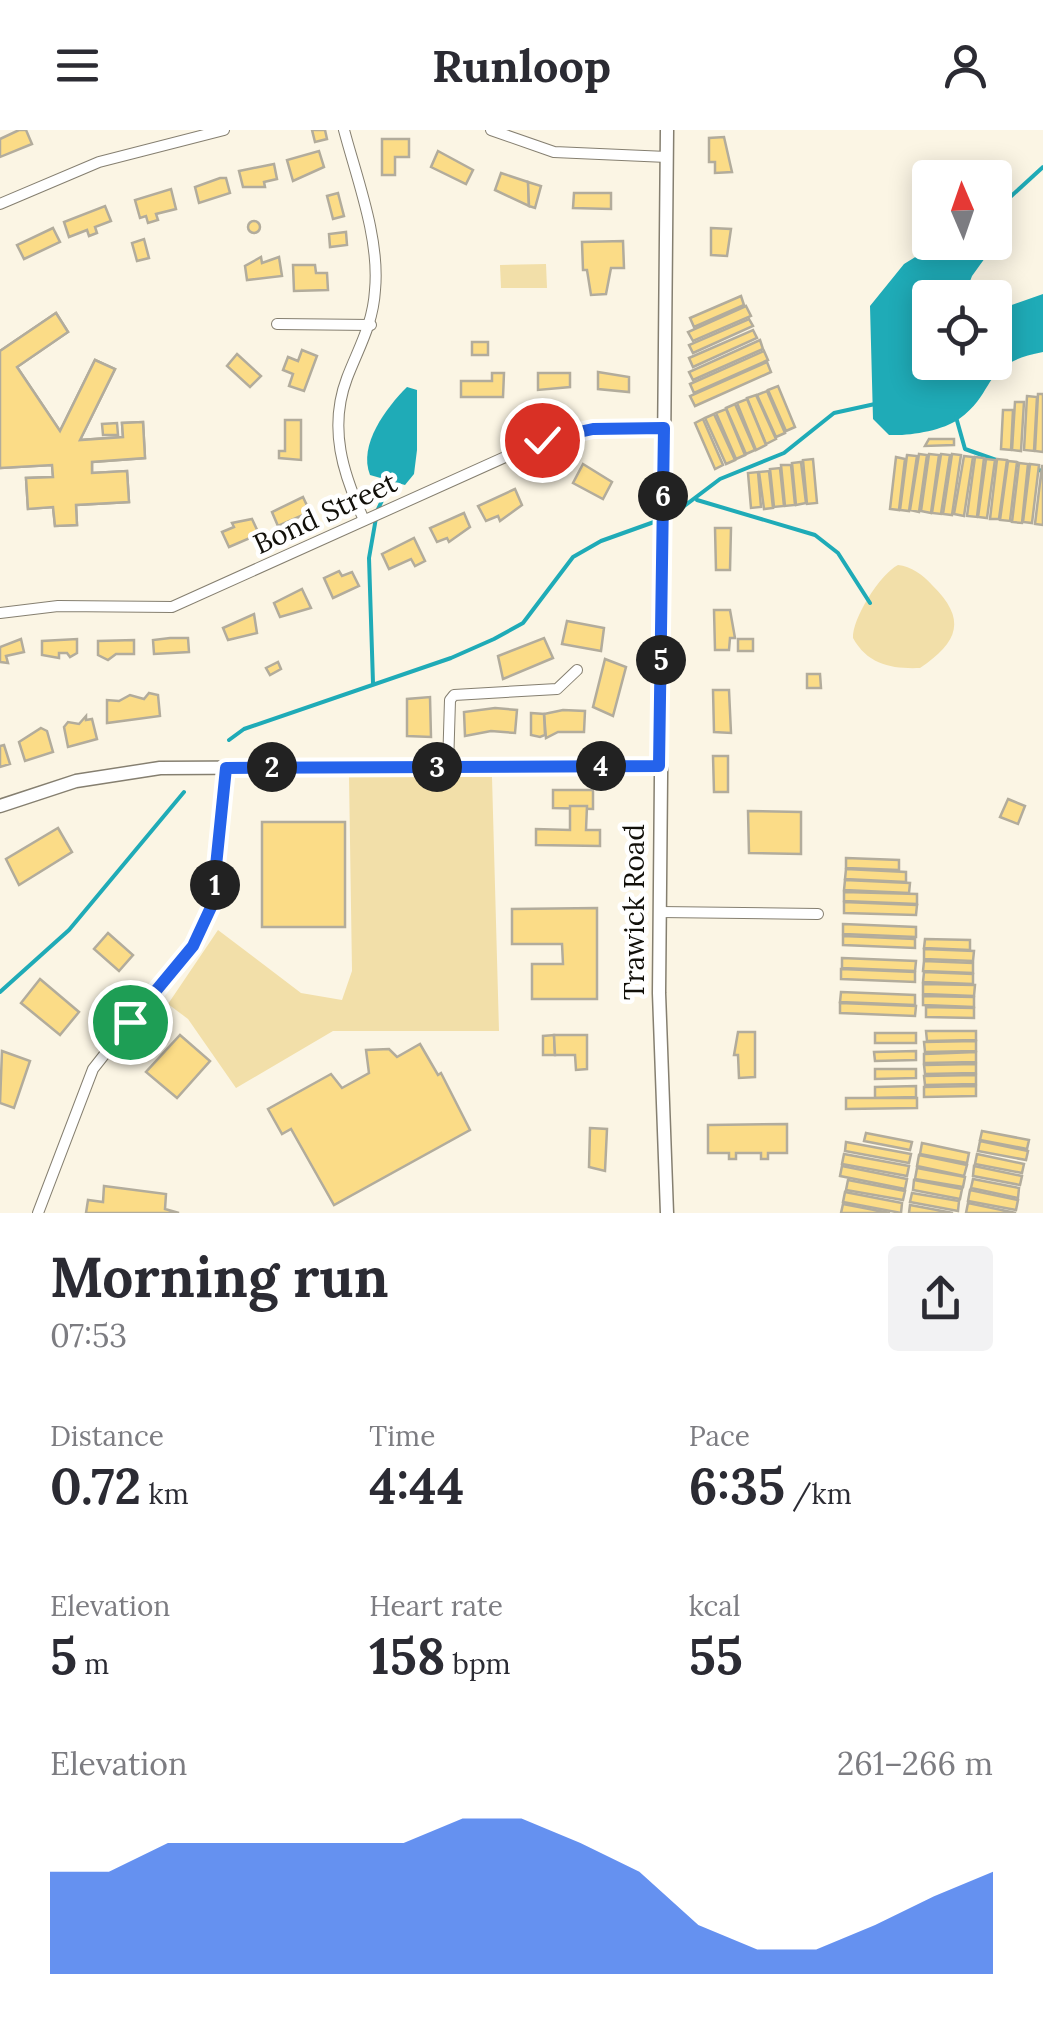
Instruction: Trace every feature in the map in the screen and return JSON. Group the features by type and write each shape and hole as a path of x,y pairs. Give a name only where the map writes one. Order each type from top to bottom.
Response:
{"street":[{"path":"0,204 100,162 224,130"},
{"path":"344,130 374,258 371,325 346,381 338,445 341,469 364,520"},
{"path":"492,130 554,152 667,157"},
{"name":"Trawick Road","path":"667,130 659,766 667,1213"},
{"path":"277,324 371,325"},
{"name":"Bond Street","path":"0,612 58,606 172,607 542,440 593,429 664,428"},
{"path":"448,767 450,700 454,695 557,690 577,670"},
{"path":"0,806 104,775 226,768 659,766"},
{"path":"38,1213 92,1070 193,946 207,918 219,862 226,768"},
{"path":"660,912 818,914"}],"shaded area":[{"path":"546,264 547,288 501,288 500,265"},
{"path":"898,565 912,569 928,581 943,597 954,619 950,639 920,668 900,668 873,660 853,638 868,598"},
{"path":"349,776 492,777 499,1031 333,1031 236,1088 188,1019 168,1004 218,930 301,993 342,1000 352,971"}],"water":[{"path":"912,259 984,260 970,280 912,280 912,380 992,380 971,409 952,423 925,432 889,435 873,419 870,306"},
{"path":"1043,294 1043,352 1012,362 1012,305"},
{"path":"407,387 417,390 417,450 414,474 405,485 370,475 367,463 376,428"}],"building":[{"path":"26,130 32,144 0,157 0,139"},
{"path":"312,130 325,130 327,139 315,142"},
{"path":"724,137 732,172 715,173 715,162 709,162 709,138"},
{"path":"382,139 409,139 409,157 395,157 395,175 382,175"},
{"path":"319,151 324,167 293,181 287,160"},
{"path":"438,151 473,170 466,184 431,167"},
{"path":"274,164 277,179 264,182 265,187 243,187 239,171"},
{"path":"501,173 528,182 529,206 495,190"},
{"path":"226,178 230,193 199,203 195,187"},
{"path":"528,182 541,186 535,208 529,206"},
{"path":"171,189 176,209 156,214 158,220 148,223 146,216 140,218 135,200"},
{"path":"338,193 344,216 333,219 327,196"},
{"path":"574,193 611,193 611,209 573,208"},
{"path":"105,206 111,221 95,227 97,233 89,236 87,230 69,237 64,222"},
{"path":"254,221 260,227 254,233 248,227"},
{"path":"53,228 60,242 24,259 17,245"},
{"path":"711,228 731,229 727,256 711,255"},
{"path":"346,232 347,245 330,247 329,234"},
{"path":"144,239 149,258 137,261 132,243"},
{"path":"623,241 624,268 611,268 606,294 591,295 587,270 583,270 582,242"},
{"path":"261,257 262,263 279,257 282,276 247,280 245,266"},
{"path":"293,265 315,265 316,273 327,273 328,290 294,291"},
{"path":"741,296 744,305 694,327 690,318"},
{"path":"746,306 751,316 693,341 688,332"},
{"path":"56,313 68,332 17,367 60,431 95,360 115,369 80,440 123,437 122,423 143,422 145,458 92,462 92,473 127,471 129,502 76,505 77,525 55,526 53,507 28,509 26,478 53,477 52,465 0,468 0,417 5,425 6,446 42,443 0,380 0,351"},
{"path":"56,313 68,332 17,367 60,431 95,360 115,369 80,440 123,437 122,423 143,422 145,458 92,462 92,473 127,471 129,502 76,505 77,525 55,526 53,507 28,509 26,478 53,477 52,465 0,468 0,351"},
{"path":"749,319 753,326 693,353 689,345"},
{"path":"753,330 757,338 693,367 689,358"},
{"path":"760,340 763,349 693,380 689,372"},
{"path":"472,342 488,342 488,355 472,355"},
{"path":"302,350 317,356 304,391 289,386 293,374 283,370 288,357 298,361"},
{"path":"764,351 768,360 694,393 690,384"},
{"path":"237,354 261,376 250,387 227,366"},
{"path":"767,362 771,372 695,406 690,396"},
{"path":"598,372 629,377 629,392 598,389"},
{"path":"492,373 504,373 503,397 461,397 461,381 492,381"},
{"path":"538,373 570,373 570,387 538,390"},
{"path":"778,386 795,427 786,431 768,390"},
{"path":"767,391 785,433 776,437 757,395"},
{"path":"1038,394 1043,394 1043,452 1035,451"},
{"path":"756,395 776,439 766,444 747,398"},
{"path":"1027,396 1037,397 1034,451 1024,450"},
{"path":"747,399 766,445 756,450 737,403"},
{"path":"1015,402 1024,402 1021,451 1012,450"},
{"path":"735,404 755,450 746,454 726,408"},
{"path":"726,409 745,455 736,459 716,413"},
{"path":"1003,410 1013,410 1011,450 1001,449"},
{"path":"714,414 735,460 726,464 705,418"},
{"path":"703,419 723,465 715,469 695,423"},
{"path":"285,420 301,420 301,460 279,458 279,451 285,451"},
{"path":"117,423 118,435 103,435 102,424"},
{"path":"929,439 954,439 954,445 925,446"},
{"path":"919,454 927,455 919,512 910,510"},
{"path":"929,454 939,455 931,513 921,511"},
{"path":"941,454 950,455 941,514 932,513"},
{"path":"952,454 961,455 952,515 943,514"},
{"path":"907,455 917,456 909,511 900,510"},
{"path":"964,456 973,457 964,516 954,514"},
{"path":"896,457 905,459 899,510 890,509"},
{"path":"975,457 984,458 977,517 967,516"},
{"path":"813,459 817,503 807,504 803,460"},
{"path":"986,459 995,460 987,518 978,517"},
{"path":"997,459 1007,460 999,519 990,519"},
{"path":"1008,461 1017,462 1010,521 1000,520"},
{"path":"801,462 806,503 796,505 792,463"},
{"path":"1019,463 1028,464 1022,523 1012,522"},
{"path":"583,464 612,482 603,499 573,483"},
{"path":"1030,464 1039,465 1032,523 1023,522"},
{"path":"781,465 791,465 795,505 785,506"},
{"path":"1043,466 1043,525 1035,524"},
{"path":"780,468 784,506 774,507 770,469"},
{"path":"769,471 773,508 764,509 759,472"},
{"path":"758,472 761,507 751,508 748,473"},
{"path":"515,489 522,505 500,521 498,516 486,521 478,506"},
{"path":"303,497 310,512 278,526 272,512"},
{"path":"464,513 470,527 449,542 447,538 437,542 430,528"},
{"path":"252,519 259,534 229,547 222,532 234,527 232,523"},
{"path":"715,528 731,528 730,570 716,570"},
{"path":"414,538 425,561 415,566 411,559 389,569 382,554"},
{"path":"339,571 342,576 352,572 359,586 333,598 324,578"},
{"path":"302,589 311,608 280,617 274,603"},
{"path":"714,610 730,610 735,638 730,638 729,650 715,650"},
{"path":"254,614 257,633 228,640 223,628"},
{"path":"567,621 604,628 601,651 562,644"},
{"path":"188,638 189,652 154,654 153,640"},
{"path":"544,638 553,658 503,679 498,656"},
{"path":"21,639 24,652 6,656 8,663 0,662 0,647"},
{"path":"77,639 77,653 70,657 67,653 59,653 59,658 42,655 42,641"},
{"path":"738,639 753,639 753,651 738,651"},
{"path":"134,640 134,654 116,654 108,660 98,655 98,641"},
{"path":"605,659 626,667 613,716 593,707"},
{"path":"278,662 281,669 270,675 266,668"},
{"path":"807,674 820,674 821,688 807,688"},
{"path":"713,690 729,690 731,733 714,732"},
{"path":"149,693 158,695 160,716 107,723 107,700 119,701 130,695 144,699"},
{"path":"430,697 431,737 407,736 407,699"},
{"path":"517,710 515,733 491,731 465,736 464,712"},
{"path":"585,711 584,732 558,732 546,738 544,714"},
{"path":"531,713 544,714 545,735 531,735"},
{"path":"86,716 86,720 92,719 97,739 68,747 64,727 68,722 79,724"},
{"path":"41,728 47,731 53,752 25,761 19,742"},
{"path":"4,745 10,764 0,767 0,746"},
{"path":"713,756 728,756 728,792 714,792"},
{"path":"553,790 593,790 593,809 553,808"},
{"path":"1008,799 1025,806 1018,824 1000,817"},
{"path":"570,806 587,806 586,830 600,830 600,846 536,845 536,829 570,830"},
{"path":"748,811 801,812 801,854 749,853"},
{"path":"262,822 345,822 345,927 262,927"},
{"path":"58,828 72,852 19,885 6,859"},
{"path":"846,858 899,860 899,870 846,868"},
{"path":"846,869 906,872 906,882 845,879"},
{"path":"845,880 910,883 909,893 844,890"},
{"path":"844,892 917,894 917,904 844,901"},
{"path":"844,902 917,905 916,915 844,913"},
{"path":"597,908 597,999 532,999 532,964 563,964 562,944 512,944 512,909"},
{"path":"843,924 916,927 916,937 843,934"},
{"path":"108,933 133,955 119,971 94,949"},
{"path":"843,936 915,939 915,948 843,945"},
{"path":"925,939 970,940 970,950 924,948"},
{"path":"924,949 974,951 973,961 924,959"},
{"path":"842,958 916,961 915,971 842,968"},
{"path":"924,961 973,963 973,973 923,971"},
{"path":"841,969 915,972 915,982 841,979"},
{"path":"924,972 973,974 973,984 923,982"},
{"path":"40,979 79,1012 60,1035 21,1003"},
{"path":"923,984 975,985 974,996 923,994"},
{"path":"841,992 915,995 915,1005 840,1002"},
{"path":"923,996 974,997 974,1007 923,1005"},
{"path":"840,1003 916,1006 915,1016 840,1013"},
{"path":"926,1007 974,1008 974,1018 926,1017"},
{"path":"926,1031 976,1031 976,1040 927,1041"},
{"path":"738,1032 755,1032 755,1077 739,1078 738,1055 734,1055"},
{"path":"875,1033 916,1033 916,1043 875,1043"},
{"path":"180,1035 210,1061 177,1098 146,1072"},
{"path":"554,1035 555,1055 543,1055 543,1036"},
{"path":"554,1035 587,1035 587,1069 576,1070 575,1055 555,1055"},
{"path":"976,1041 976,1051 925,1052 924,1042"},
{"path":"420,1044 438,1075 441,1073 470,1130 334,1205 291,1129 282,1134 268,1109 331,1074 342,1088 369,1073 366,1050 389,1049 397,1057"},
{"path":"2,1051 30,1061 14,1108 0,1103"},
{"path":"916,1051 916,1060 875,1061 874,1052"},
{"path":"976,1052 976,1062 924,1063 924,1054"},
{"path":"976,1064 976,1073 925,1074 924,1065"},
{"path":"875,1069 916,1069 916,1078 875,1079"},
{"path":"976,1075 976,1084 925,1085 924,1076"},
{"path":"916,1086 916,1097 875,1098 875,1087"},
{"path":"976,1086 976,1096 924,1097 924,1087"},
{"path":"846,1098 917,1098 917,1108 846,1109"},
{"path":"787,1124 787,1153 768,1153 768,1159 761,1159 761,1153 736,1153 736,1159 729,1159 729,1153 708,1153 708,1125"},
{"path":"590,1128 607,1129 605,1171 589,1167"},
{"path":"982,1131 1029,1140 1027,1149 980,1140"},
{"path":"866,1133 912,1142 910,1150 864,1141"},
{"path":"980,1141 1028,1151 1026,1160 978,1151"},
{"path":"846,1142 911,1154 909,1163 845,1151"},
{"path":"922,1143 969,1153 967,1163 920,1154"},
{"path":"844,1154 909,1166 907,1176 842,1164"},
{"path":"977,1154 1024,1164 1022,1173 975,1164"},
{"path":"919,1155 967,1165 964,1176 917,1166"},
{"path":"842,1166 907,1179 905,1189 840,1176"},
{"path":"974,1166 1022,1176 1020,1185 973,1176"},
{"path":"917,1168 965,1177 963,1187 915,1179"},
{"path":"973,1179 1019,1188 1018,1198 971,1188"},
{"path":"848,1180 905,1191 903,1200 846,1190"},
{"path":"914,1180 962,1189 960,1199 913,1190"},
{"path":"104,1186 166,1194 165,1209 179,1213 86,1213 88,1200 103,1202"},
{"path":"970,1190 1018,1200 1016,1210 968,1201"},
{"path":"845,1192 902,1203 901,1213 843,1202"},
{"path":"912,1193 959,1201 958,1211 910,1202"},
{"path":"968,1203 1016,1213 966,1213"},
{"path":"843,1204 890,1213 841,1213"},
{"path":"910,1205 953,1213 909,1213"}],"waterway":[{"path":"1012,195 1043,167"},
{"path":"671,516 720,479 784,453 834,413 875,404"},
{"path":"956,417 965,449 999,461"},
{"path":"1013,464 1043,471"},
{"path":"378,509 390,484"},
{"path":"697,500 815,535 838,553 870,603"},
{"path":"373,683 369,558 376,518"},
{"path":"229,740 244,729 451,658 494,639 523,623 573,557 601,541 654,522"},
{"path":"0,992 69,930 184,792"}],"route":[{"path":"130,1022 193,946 212,905 226,768 659,766 664,428 593,429 542,440"}]}
